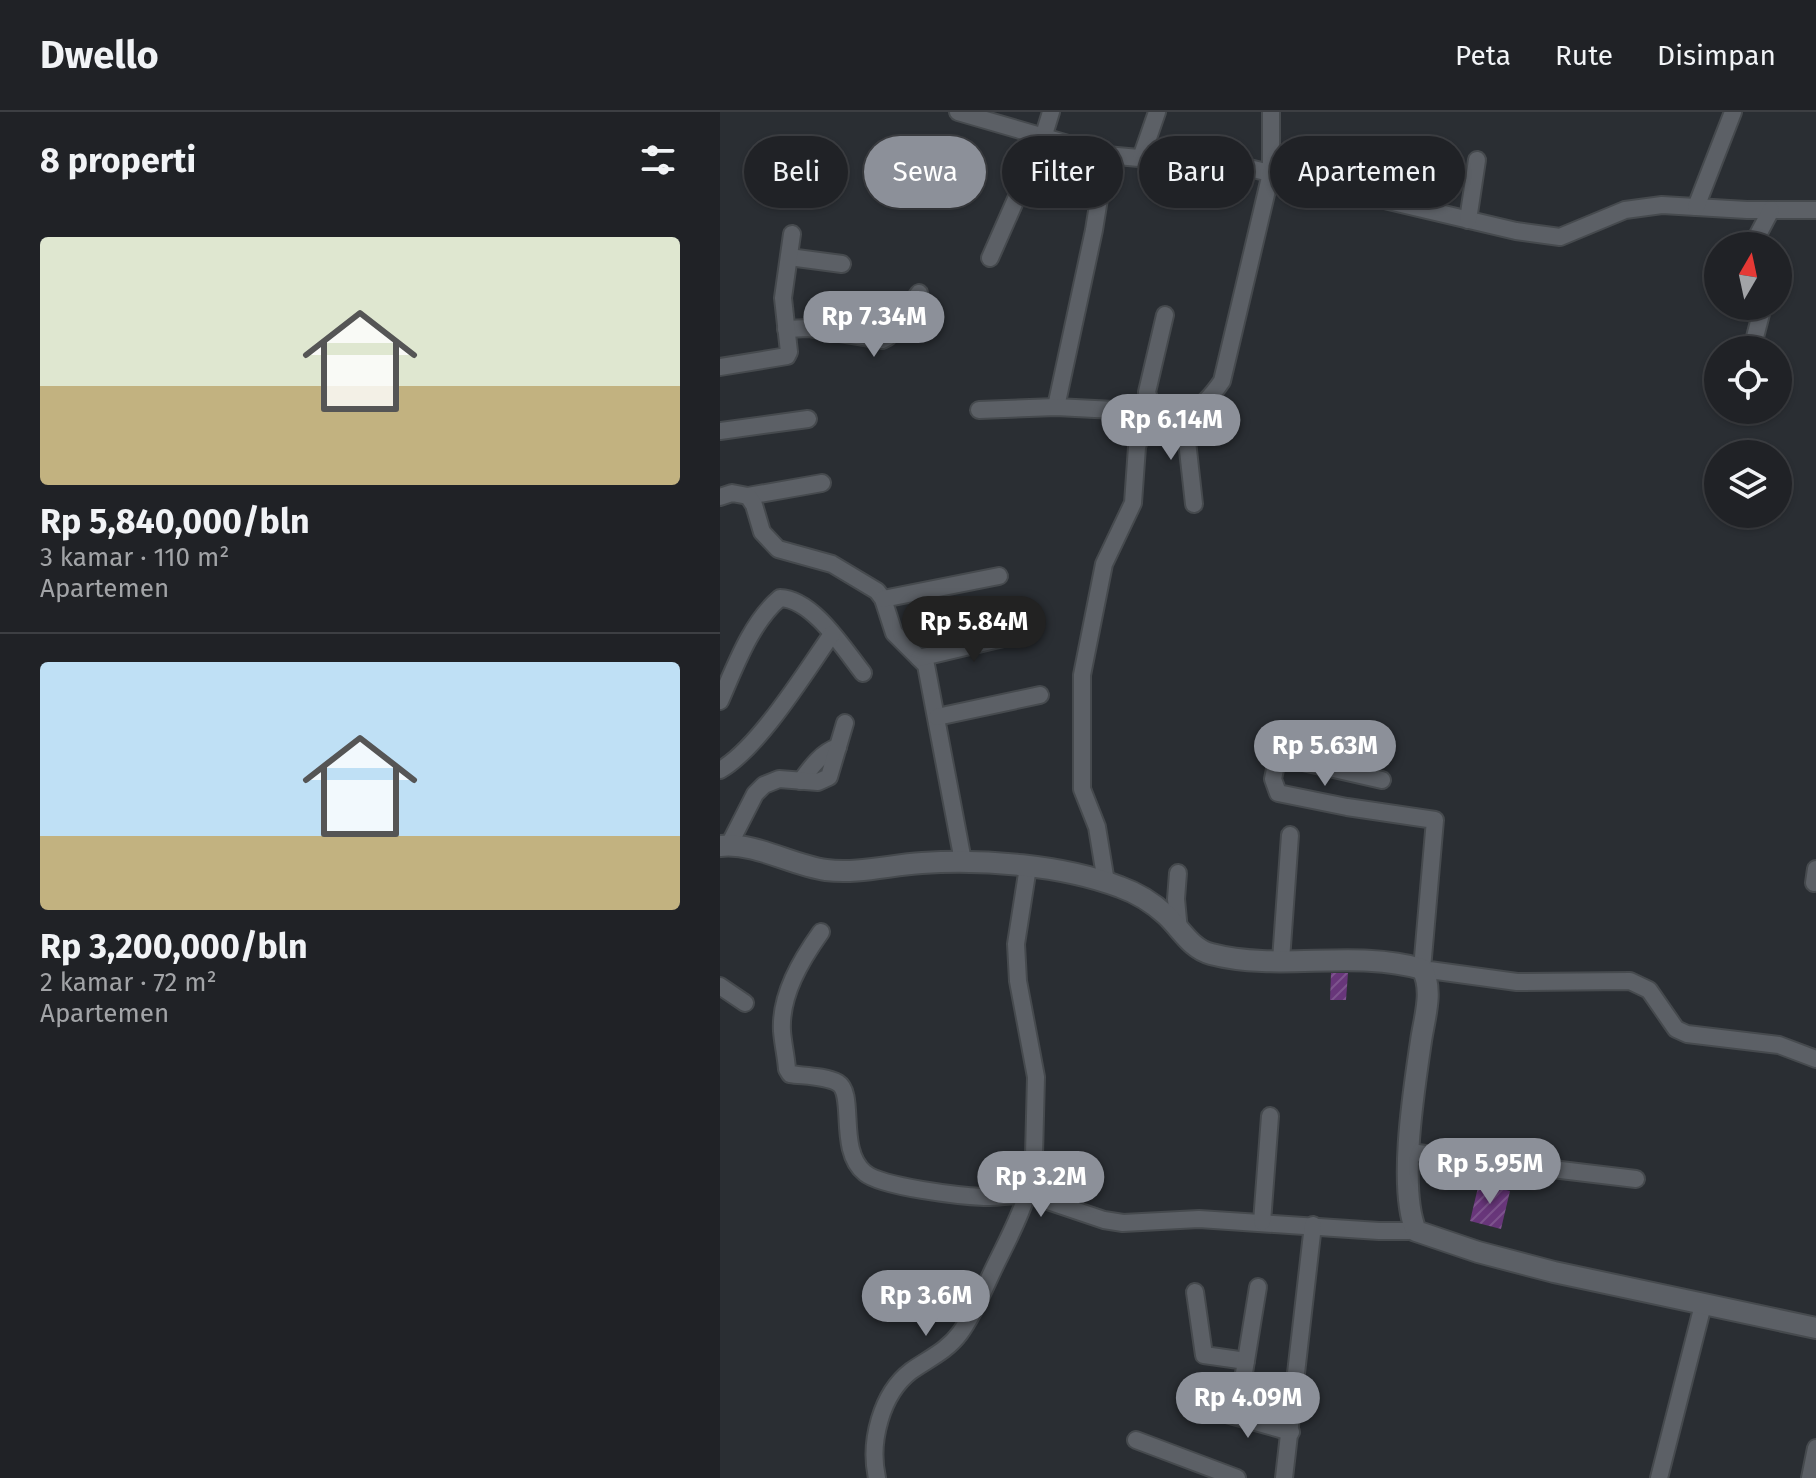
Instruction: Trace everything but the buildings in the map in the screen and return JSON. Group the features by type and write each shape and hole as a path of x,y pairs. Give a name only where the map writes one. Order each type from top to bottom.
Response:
{"street":[{"path":"958,112 1036,136"},
{"path":"1044,136 1051,112"},
{"path":"1149,136 1157,112"},
{"path":"1271,112 1271,136"},
{"path":"1696,207 1733,112"},
{"path":"1468,220 1477,160"},
{"path":"1184,414 1206,402 1222,381 1270,177"},
{"path":"1418,208 1516,231 1560,237 1625,210 1662,205 1816,210"},
{"path":"990,258 1012,208"},
{"path":"1056,407 1098,208"},
{"path":"1759,232 1771,210"},
{"path":"720,367 787,356 790,344 783,298 792,234"},
{"path":"789,257 842,264"},
{"path":"786,329 808,328 882,340 888,337 919,293"},
{"path":"1153,412 1147,392 1165,315"},
{"path":"979,410 1056,407 1153,412 1173,409 1184,414"},
{"path":"1106,882 1097,827 1082,789 1082,675 1104,564 1133,503 1137,447 1141,430 1153,412"},
{"path":"1184,414 1194,504"},
{"path":"720,431 808,419"},
{"path":"720,497 732,493 748,496 822,483"},
{"path":"748,496 762,532 778,549 832,564 877,591 883,599 894,633 926,665 963,861"},
{"path":"883,599 999,576"},
{"path":"720,701 762,619 780,598 798,602 832,634 863,673"},
{"path":"720,770 735,762 784,703 832,634"},
{"path":"919,658 1020,634"},
{"path":"937,717 1040,695"},
{"path":"845,723 829,777 818,782 779,779 764,785 755,794 724,845 824,870 990,861 1106,882 1142,897 1167,916 1203,952 1229,958 1361,959 1517,982 1630,981 1649,990 1676,1029 1687,1034 1779,1045 1816,1059"},
{"path":"1382,780 1279,751 1273,779 1278,793 1435,820 1422,969 1428,979 1428,993 1409,1152 1408,1203 1416,1231"},
{"path":"1281,960 1290,835"},
{"path":"877,1478 875,1446 888,1397 908,1373 941,1352 959,1335 1020,1217 1027,1194 1034,1155 1036,1077 1018,981 1016,944 1028,867"},
{"path":"1178,873 1176,909 1179,931"},
{"path":"821,932 798,968 786,1002 782,1029 787,1069 790,1074 838,1083 845,1091 849,1150 865,1174 946,1193 984,1197 1027,1194 1104,1220 1123,1223 1199,1219 1416,1231 1478,1252 1554,1272 1816,1328"},
{"path":"720,986 745,1003"},
{"path":"1262,1222 1270,1116"},
{"path":"1409,1152 1636,1179"},
{"path":"1284,1478 1313,1225"},
{"path":"1237,1416 1258,1287"},
{"path":"1195,1292 1204,1355 1246,1361"},
{"path":"1659,1478 1703,1305"},
{"path":"1216,1411 1291,1432"},
{"path":"1136,1440 1237,1478"},
{"path":"1810,1478 1816,1448"}]}
